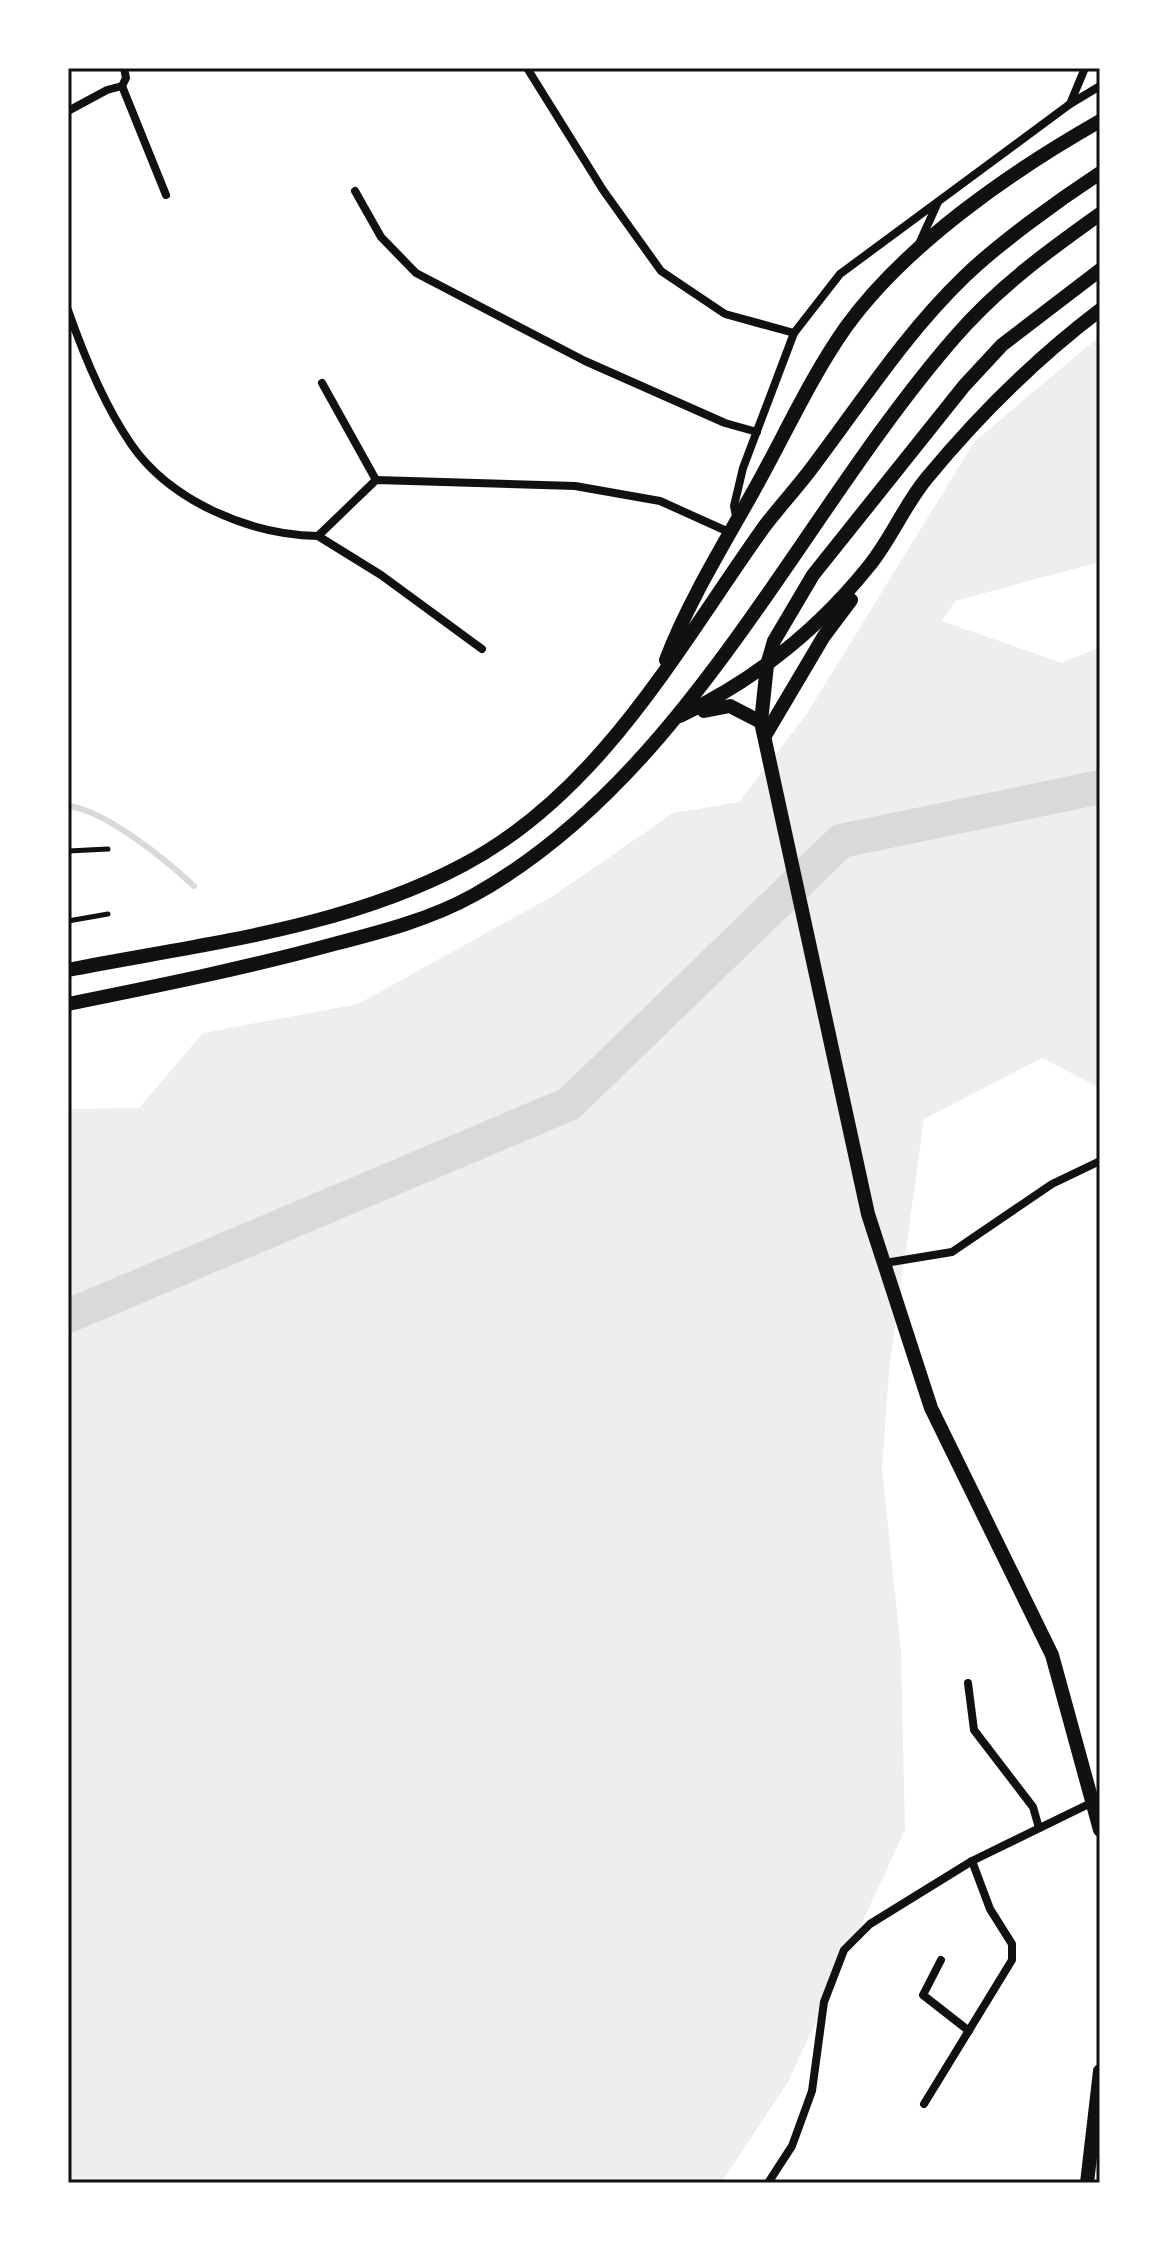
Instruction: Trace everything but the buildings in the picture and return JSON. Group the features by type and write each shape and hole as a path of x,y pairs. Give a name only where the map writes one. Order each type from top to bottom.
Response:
{"main road":[{"path":"660,677 734,527 847,326 948,225 1031,164 1100,121"},
{"path":"68,970 301,923 403,894 466,864 535,818 591,766 660,677 766,525 927,315 967,274 1100,173"},
{"path":"68,1004 312,950 397,927 472,896 563,832 620,779 677,718 872,441 956,335 1027,267 1100,214"},
{"path":"1100,270 1002,345 964,386 813,575 783,622 767,665 764,731 868,1214 931,1408 1052,1655 1095,1801 1100,1830"},
{"path":"764,731 923,482 1013,380 1100,310"},
{"path":"677,718 719,698 793,648 871,564"},
{"path":"677,718 730,706 764,731"},
{"path":"1087,2183 1100,2071"}],"street":[{"path":"68,111 107,90 122,86 126,78 124,68"},
{"path":"527,68 603,190 661,271 725,314 794,333"},
{"path":"1070,104 1085,68"},
{"path":"122,86 166,195"},
{"path":"318,536 376,480 575,486 660,501 734,527 737,487 794,333 840,274 1070,104 1100,86"},
{"path":"355,191 381,237 416,273 585,361 725,423 757,432"},
{"path":"916,254 939,201"},
{"path":"68,310 86,360 132,445 170,483 223,516 283,536 318,536 381,575 482,649"},
{"path":"322,383 376,480"},
{"path":"885,1263 952,1252 1052,1184 1100,1161"},
{"path":"968,1683 974,1730 1033,1807 1039,1828"},
{"path":"768,2183 792,2146 812,2091 824,2002 844,1950 870,1924 972,1861 1095,1801"},
{"path":"924,2104 1012,1960 1013,1951 990,1909 972,1861"},
{"path":"941,1960 923,1995 969,2031"}],"lane":[{"path":"68,851 108,849"},
{"path":"68,921 108,914"}],"shaded area":[{"path":"1100,336 1100,562 955,601 942,621 1062,663 1100,647 1100,1088 1042,1058 924,1119 889,1371 882,1468 901,1652 905,1830 788,2082 721,2183 68,2183 68,1109 139,1108 203,1033 358,1004 553,896 673,813 739,802 806,715 975,441"}],"waterway":[{"path":"68,1316 569,1104 841,841 1100,787"},
{"path":"68,806 117,826 152,850 194,886"}]}
